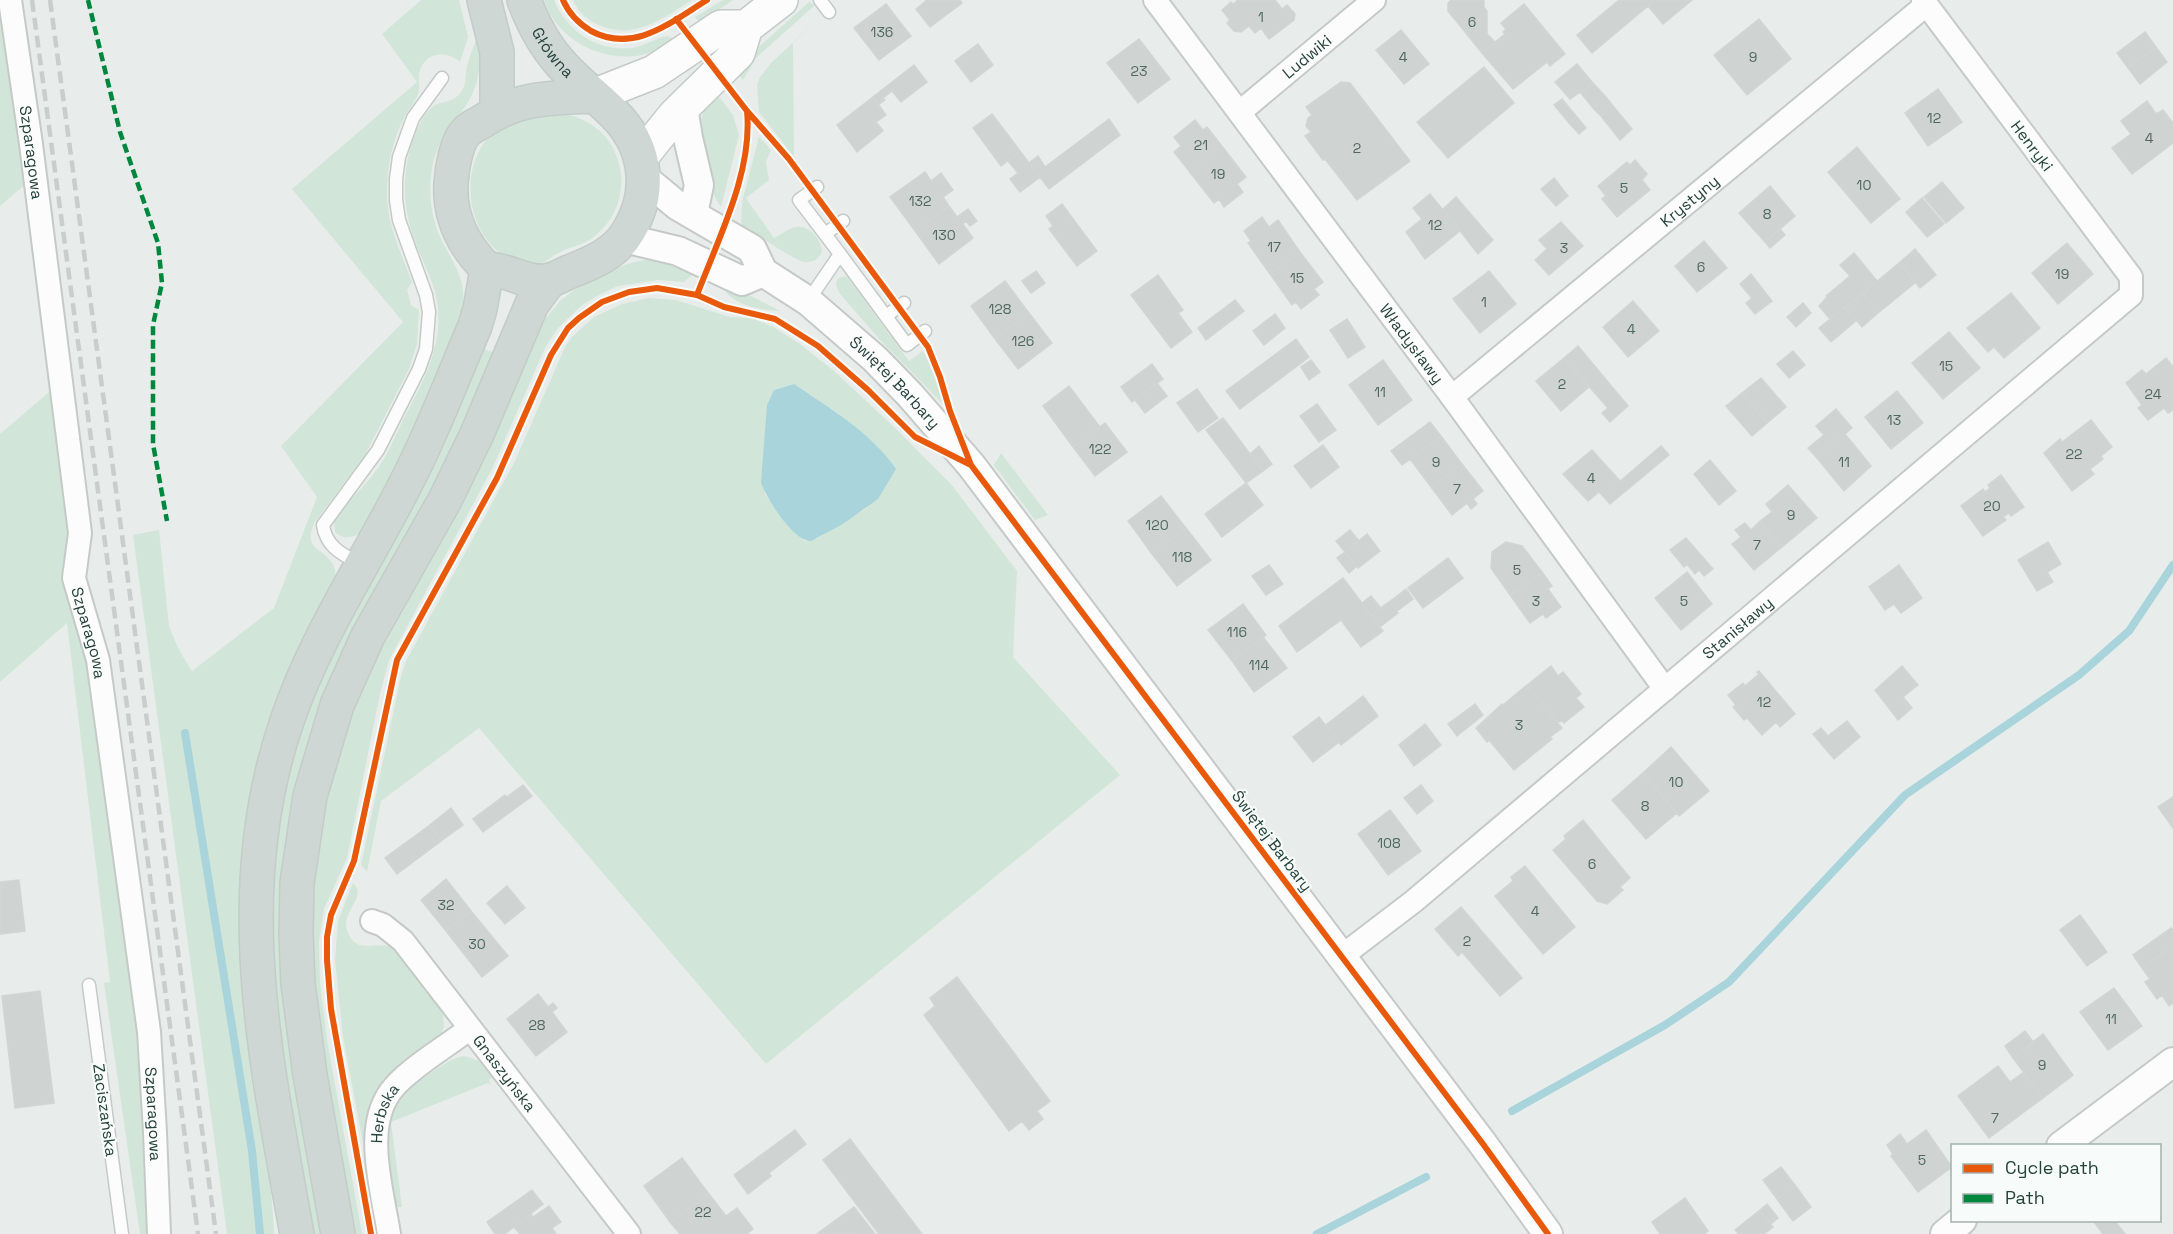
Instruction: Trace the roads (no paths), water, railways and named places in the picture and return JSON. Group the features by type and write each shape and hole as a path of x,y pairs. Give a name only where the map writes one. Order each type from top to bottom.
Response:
{"main road":[{"path":"484,0 497,52 497,112"},
{"name":"Główna","path":"524,0 548,48 593,96"},
{"path":"643,167 683,107 738,52 746,27 781,0"},
{"path":"593,96 618,117 631,134 643,167 644,195 624,238 611,251 595,261 550,280 530,281 500,269 487,269 472,254 461,236 453,214 450,195 452,171 466,132 497,112 531,100 593,96 654,72 722,27 746,27"},
{"path":"297,1234 270,1081 258,989 255,891 265,801 287,721 324,632 408,480 475,326 487,269"},
{"path":"339,1234 310,1075 298,984 297,883 310,796 337,705 368,636 445,500 477,434 532,304 550,280"}],"street":[{"name":"Szparagowa","path":"10,0 80,533 74,578 98,660 149,1032 159,1234"},
{"name":"Władysławy","path":"1155,0 1452,396 1665,689"},
{"name":"Ludwiki","path":"1240,112 1374,0"},
{"name":"Henryki","path":"1924,2 2131,277 2131,295"},
{"name":"Krystyny","path":"1452,396 1924,2"},
{"path":"683,107 699,185 693,214"},
{"name":"Świętej Barbary","path":"643,167 678,206 752,249 763,272 808,301 876,359 971,465 1342,956 1548,1234"},
{"path":"624,238 678,251 742,281 763,272"},
{"name":"Stanisławy","path":"1342,956 1414,901 2131,295"},
{"name":"Gnaszyńska","path":"372,921 383,925 403,941 628,1234"},
{"name":"Herbska","path":"388,1234 375,1143 380,1111 395,1086 469,1029"},
{"path":"2064,1144 2173,1062"},
{"path":"1944,1234 1961,1222"}],"lane":[{"path":"820,0 830,12"},
{"path":"362,565 335,550 329,544 323,525 378,450 419,369 426,349 429,312 426,295 399,220 396,179 399,157 413,118 442,78"},
{"path":"817,187 799,200 907,345 925,331"},
{"path":"825,234 843,221"},
{"path":"808,301 840,254"},
{"path":"886,316 904,303"},
{"name":"Zaciszańska","path":"88,986 122,1234"}],"water":[{"path":"794,384 863,433 896,469 878,499 843,524 811,541 796,534 781,518 761,482 767,405 774,390"}],"waterway":[{"path":"1512,1111 1665,1025 1729,982 1905,795 2079,675 2129,631 2173,565"},
{"path":"185,733 252,1151 260,1234"},
{"path":"1317,1234 1426,1177"}],"railway":[{"path":"32,0 198,1234"},
{"path":"50,0 216,1234"}]}
